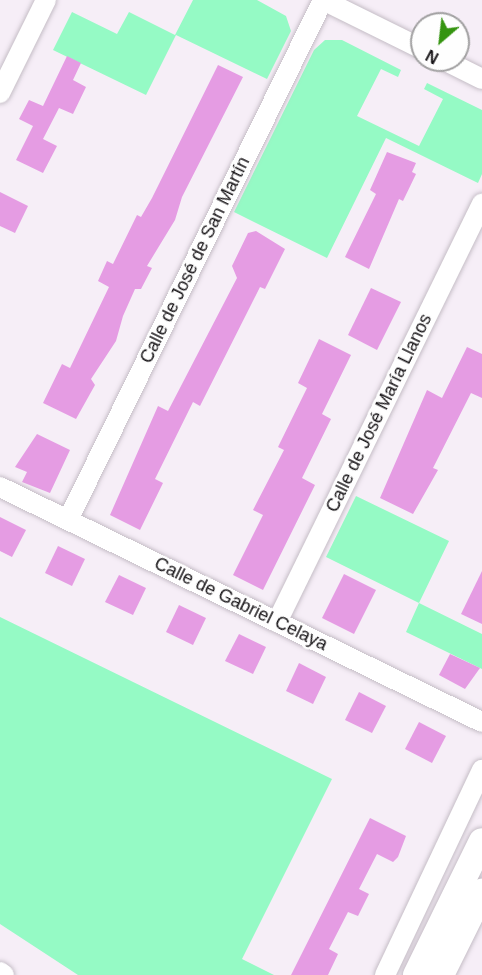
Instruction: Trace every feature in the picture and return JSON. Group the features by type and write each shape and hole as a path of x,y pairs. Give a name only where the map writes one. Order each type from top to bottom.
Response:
{"main road":[{"path":"416,975 482,841"},
{"path":"441,975 482,892"}],"street":[{"path":"0,93 46,0"},
{"path":"323,0 410,43"},
{"name":"Calle de José de San Martín","path":"68,520 323,0"},
{"path":"468,72 482,79"},
{"name":"Calle de José María Llanos","path":"277,622 482,204"},
{"name":"Calle de Gabriel Celaya","path":"0,487 482,722"},
{"path":"385,975 482,770"},
{"path":"0,972 4,975"}],"green space":[{"path":"193,0 257,0 286,16 291,31 267,79 176,35 146,95 53,50 72,12 117,34 129,12 175,35"},
{"path":"325,40 342,40 401,70 398,77 381,69 357,116 419,146 443,99 424,89 427,83 482,110 482,174 478,183 386,138 327,258 234,212 314,50"},
{"path":"356,496 449,541 419,603 326,557"},
{"path":"419,603 482,634 482,669 406,632"},
{"path":"0,617 332,779 242,959 274,975 78,975 0,924"}],"building":[{"path":"67,56 81,63 73,80 86,87 73,114 59,108 43,139 57,146 43,173 16,160 33,126 19,119 29,100 43,106"},
{"path":"218,65 243,77 182,197 175,220 147,266 152,268 141,289 135,289 123,316 116,341 91,379 95,385 76,419 43,403 62,364 70,368 109,287 98,281 107,261 113,264 137,215 141,217 152,198"},
{"path":"387,152 416,163 412,172 416,174 403,201 399,199 369,269 345,257 376,194 370,190"},
{"path":"0,192 28,206 15,233 0,226"},
{"path":"256,231 285,249 265,289 260,287 200,406 193,402 155,479 163,483 140,530 110,515 158,406 168,411 237,278 232,266 248,233"},
{"path":"371,288 401,302 377,350 348,335"},
{"path":"319,339 351,355 322,414 331,419 302,478 315,485 263,590 233,575 263,515 253,510 284,450 278,447 307,388 298,383"},
{"path":"467,347 482,354 482,398 471,393 433,468 438,470 413,514 380,498 427,390 442,398"},
{"path":"37,434 70,450 50,493 22,482 27,472 15,467"},
{"path":"0,517 26,530 12,557 0,551"},
{"path":"58,546 85,559 72,586 45,573"},
{"path":"482,571 482,624 461,614"},
{"path":"344,574 376,590 354,634 322,618"},
{"path":"119,575 146,588 133,615 105,602"},
{"path":"179,605 206,618 193,645 166,632"},
{"path":"239,634 266,647 253,674 225,661"},
{"path":"450,654 480,668 465,689 439,675"},
{"path":"299,663 326,677 313,704 286,691"},
{"path":"359,692 386,706 372,733 345,720"},
{"path":"419,722 446,736 432,763 405,749"},
{"path":"370,818 406,836 398,857 393,862 377,854 359,889 369,894 358,916 348,912 329,949 338,954 328,975 291,975"}]}
